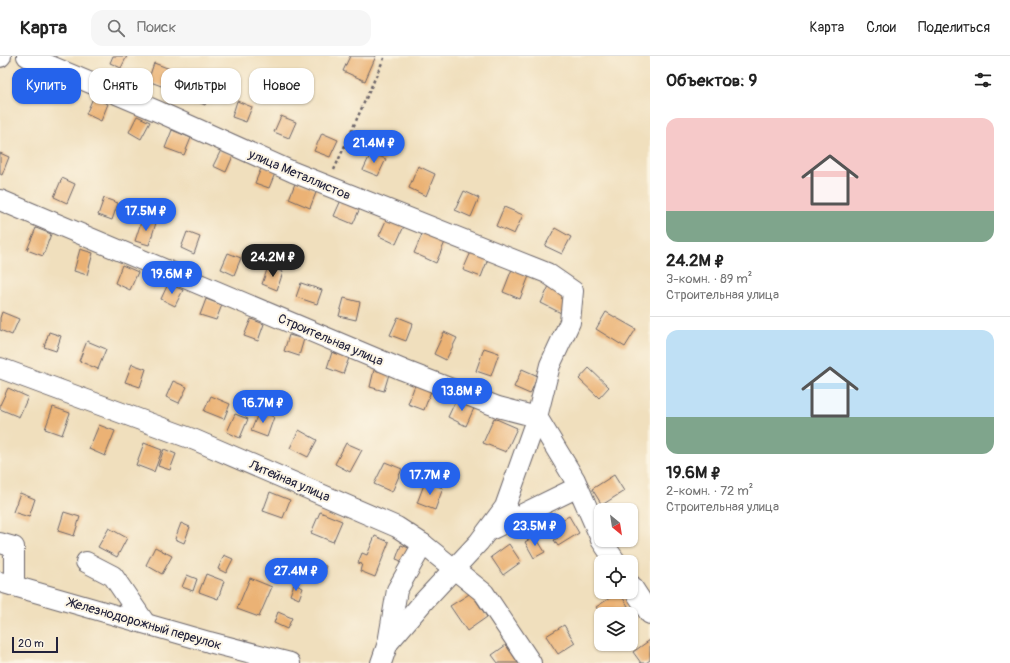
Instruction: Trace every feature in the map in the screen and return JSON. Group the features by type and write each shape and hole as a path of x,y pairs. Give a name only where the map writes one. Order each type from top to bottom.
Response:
{"street":[{"name":"улица Металлистов","path":"27,56 157,111 293,172 547,273 573,291 570,322 550,365 537,417"},
{"name":"Строительная улица","path":"0,200 403,370 498,407 537,417"},
{"name":"Литейная улица","path":"0,368 195,440 397,527 423,544 484,593 531,663"},
{"path":"537,417 578,487 594,524"},
{"path":"388,643 487,532 505,507 537,417"},
{"path":"487,532 578,487"},
{"path":"0,543 14,547 7,584"},
{"path":"381,663 388,643 397,590 423,544"},
{"path":"86,562 113,576 145,623"},
{"name":"Железнодорожный переулок","path":"7,584 209,642 290,663"},
{"path":"638,596 650,614"}],"path":[{"path":"327,185 385,56"}],"building":[{"path":"113,56 127,56 121,68 110,63"},
{"path":"350,56 376,56 365,81 343,71"},
{"path":"154,63 167,68 161,68 161,86 153,83 152,68"},
{"path":"241,103 252,107 246,122 232,117 236,104 241,104"},
{"path":"90,104 108,104 101,121 86,114"},
{"path":"137,116 150,122 141,139 129,132"},
{"path":"281,116 296,122 289,138 274,132"},
{"path":"172,130 191,138 184,155 165,148"},
{"path":"322,133 338,140 330,157 314,151"},
{"path":"221,150 233,156 226,172 213,166"},
{"path":"0,153 9,157 2,175 0,174"},
{"path":"371,153 386,159 378,176 363,170"},
{"path":"262,166 276,171 269,188 255,183"},
{"path":"418,166 435,174 426,196 409,188"},
{"path":"62,178 75,184 67,203 54,197"},
{"path":"296,181 317,190 310,208 289,199"},
{"path":"464,191 479,198 471,217 455,210"},
{"path":"104,198 118,203 112,220 98,215"},
{"path":"341,200 360,208 353,224 334,216"},
{"path":"504,207 523,215 514,234 496,226"},
{"path":"388,216 405,224 396,244 379,236"},
{"path":"142,219 156,223 149,245 135,241"},
{"path":"36,228 51,234 43,256 27,250"},
{"path":"555,228 571,237 562,254 545,246"},
{"path":"187,232 200,237 194,254 181,248"},
{"path":"423,232 445,242 436,263 414,253"},
{"path":"80,249 93,253 87,275 74,271"},
{"path":"471,252 488,259 481,277 463,270"},
{"path":"228,253 241,258 234,275 221,269"},
{"path":"122,265 138,272 130,290 115,283"},
{"path":"268,267 283,272 277,290 262,284"},
{"path":"512,269 529,276 520,299 503,292"},
{"path":"301,283 322,290 317,304 296,297"},
{"path":"168,284 183,290 175,306 161,299"},
{"path":"549,286 571,296 563,314 541,303"},
{"path":"344,298 360,302 356,320 339,316"},
{"path":"206,299 222,305 216,320 200,315"},
{"path":"2,312 19,319 12,335 0,330 0,318"},
{"path":"606,312 636,329 625,347 596,329"},
{"path":"398,317 413,323 406,341 390,335"},
{"path":"251,319 264,324 258,341 244,336"},
{"path":"49,332 61,336 56,351 44,347"},
{"path":"444,332 457,338 446,360 434,354"},
{"path":"289,335 304,339 299,356 284,351"},
{"path":"87,341 106,349 98,369 79,361"},
{"path":"484,348 499,353 491,376 476,371"},
{"path":"332,352 349,358 343,374 327,368"},
{"path":"132,364 146,369 140,387 125,382"},
{"path":"589,368 609,387 599,398 579,379"},
{"path":"522,369 538,376 530,394 514,387"},
{"path":"374,370 389,374 384,391 370,387"},
{"path":"173,381 187,387 179,403 166,397"},
{"path":"415,385 431,391 424,410 408,404"},
{"path":"8,388 28,397 19,417 0,409 0,405"},
{"path":"211,396 230,404 224,419 204,411"},
{"path":"457,398 475,406 466,426 448,417"},
{"path":"53,407 70,413 62,435 45,429"},
{"path":"259,411 274,417 267,437 251,431"},
{"path":"235,414 248,419 240,438 227,432"},
{"path":"494,418 517,428 506,452 483,443"},
{"path":"99,425 115,431 105,456 89,449"},
{"path":"299,430 317,440 308,457 290,448"},
{"path":"144,443 162,450 154,472 136,465"},
{"path":"346,443 362,450 350,472 335,464"},
{"path":"164,449 176,454 170,470 158,466"},
{"path":"385,462 402,469 392,492 374,484"},
{"path":"614,475 624,491 605,503 601,503 592,489"},
{"path":"425,482 443,488 435,510 417,503"},
{"path":"270,492 290,500 283,518 263,511"},
{"path":"20,493 35,499 29,517 13,512"},
{"path":"64,512 80,517 74,536 58,531"},
{"path":"320,512 342,521 333,542 311,533"},
{"path":"569,516 579,533 558,546 554,540 558,538 551,526"},
{"path":"181,523 190,527 184,543 175,539"},
{"path":"109,528 127,538 117,557 98,547"},
{"path":"375,536 389,542 375,577 360,571 362,564 358,563 362,553 367,555"},
{"path":"535,536 545,552 534,558 525,542"},
{"path":"509,544 521,562 503,575 491,557"},
{"path":"401,545 409,548 404,562 396,559"},
{"path":"155,547 172,556 162,574 146,565"},
{"path":"224,555 233,559 226,573 218,569"},
{"path":"312,560 326,566 321,579 307,573"},
{"path":"206,574 224,581 218,599 199,592"},
{"path":"187,575 197,579 193,591 182,587"},
{"path":"250,578 272,587 259,617 237,609"},
{"path":"294,584 303,588 299,599 290,595"},
{"path":"471,593 487,617 467,631 450,606"},
{"path":"608,599 624,599 628,606 626,607 596,607"},
{"path":"278,612 292,618 287,629 274,623"},
{"path":"564,625 575,643 558,654 546,636"},
{"path":"650,640 650,660 646,663 641,663 633,652 638,651 638,648"},
{"path":"506,645 518,663 498,663 492,655"}]}
